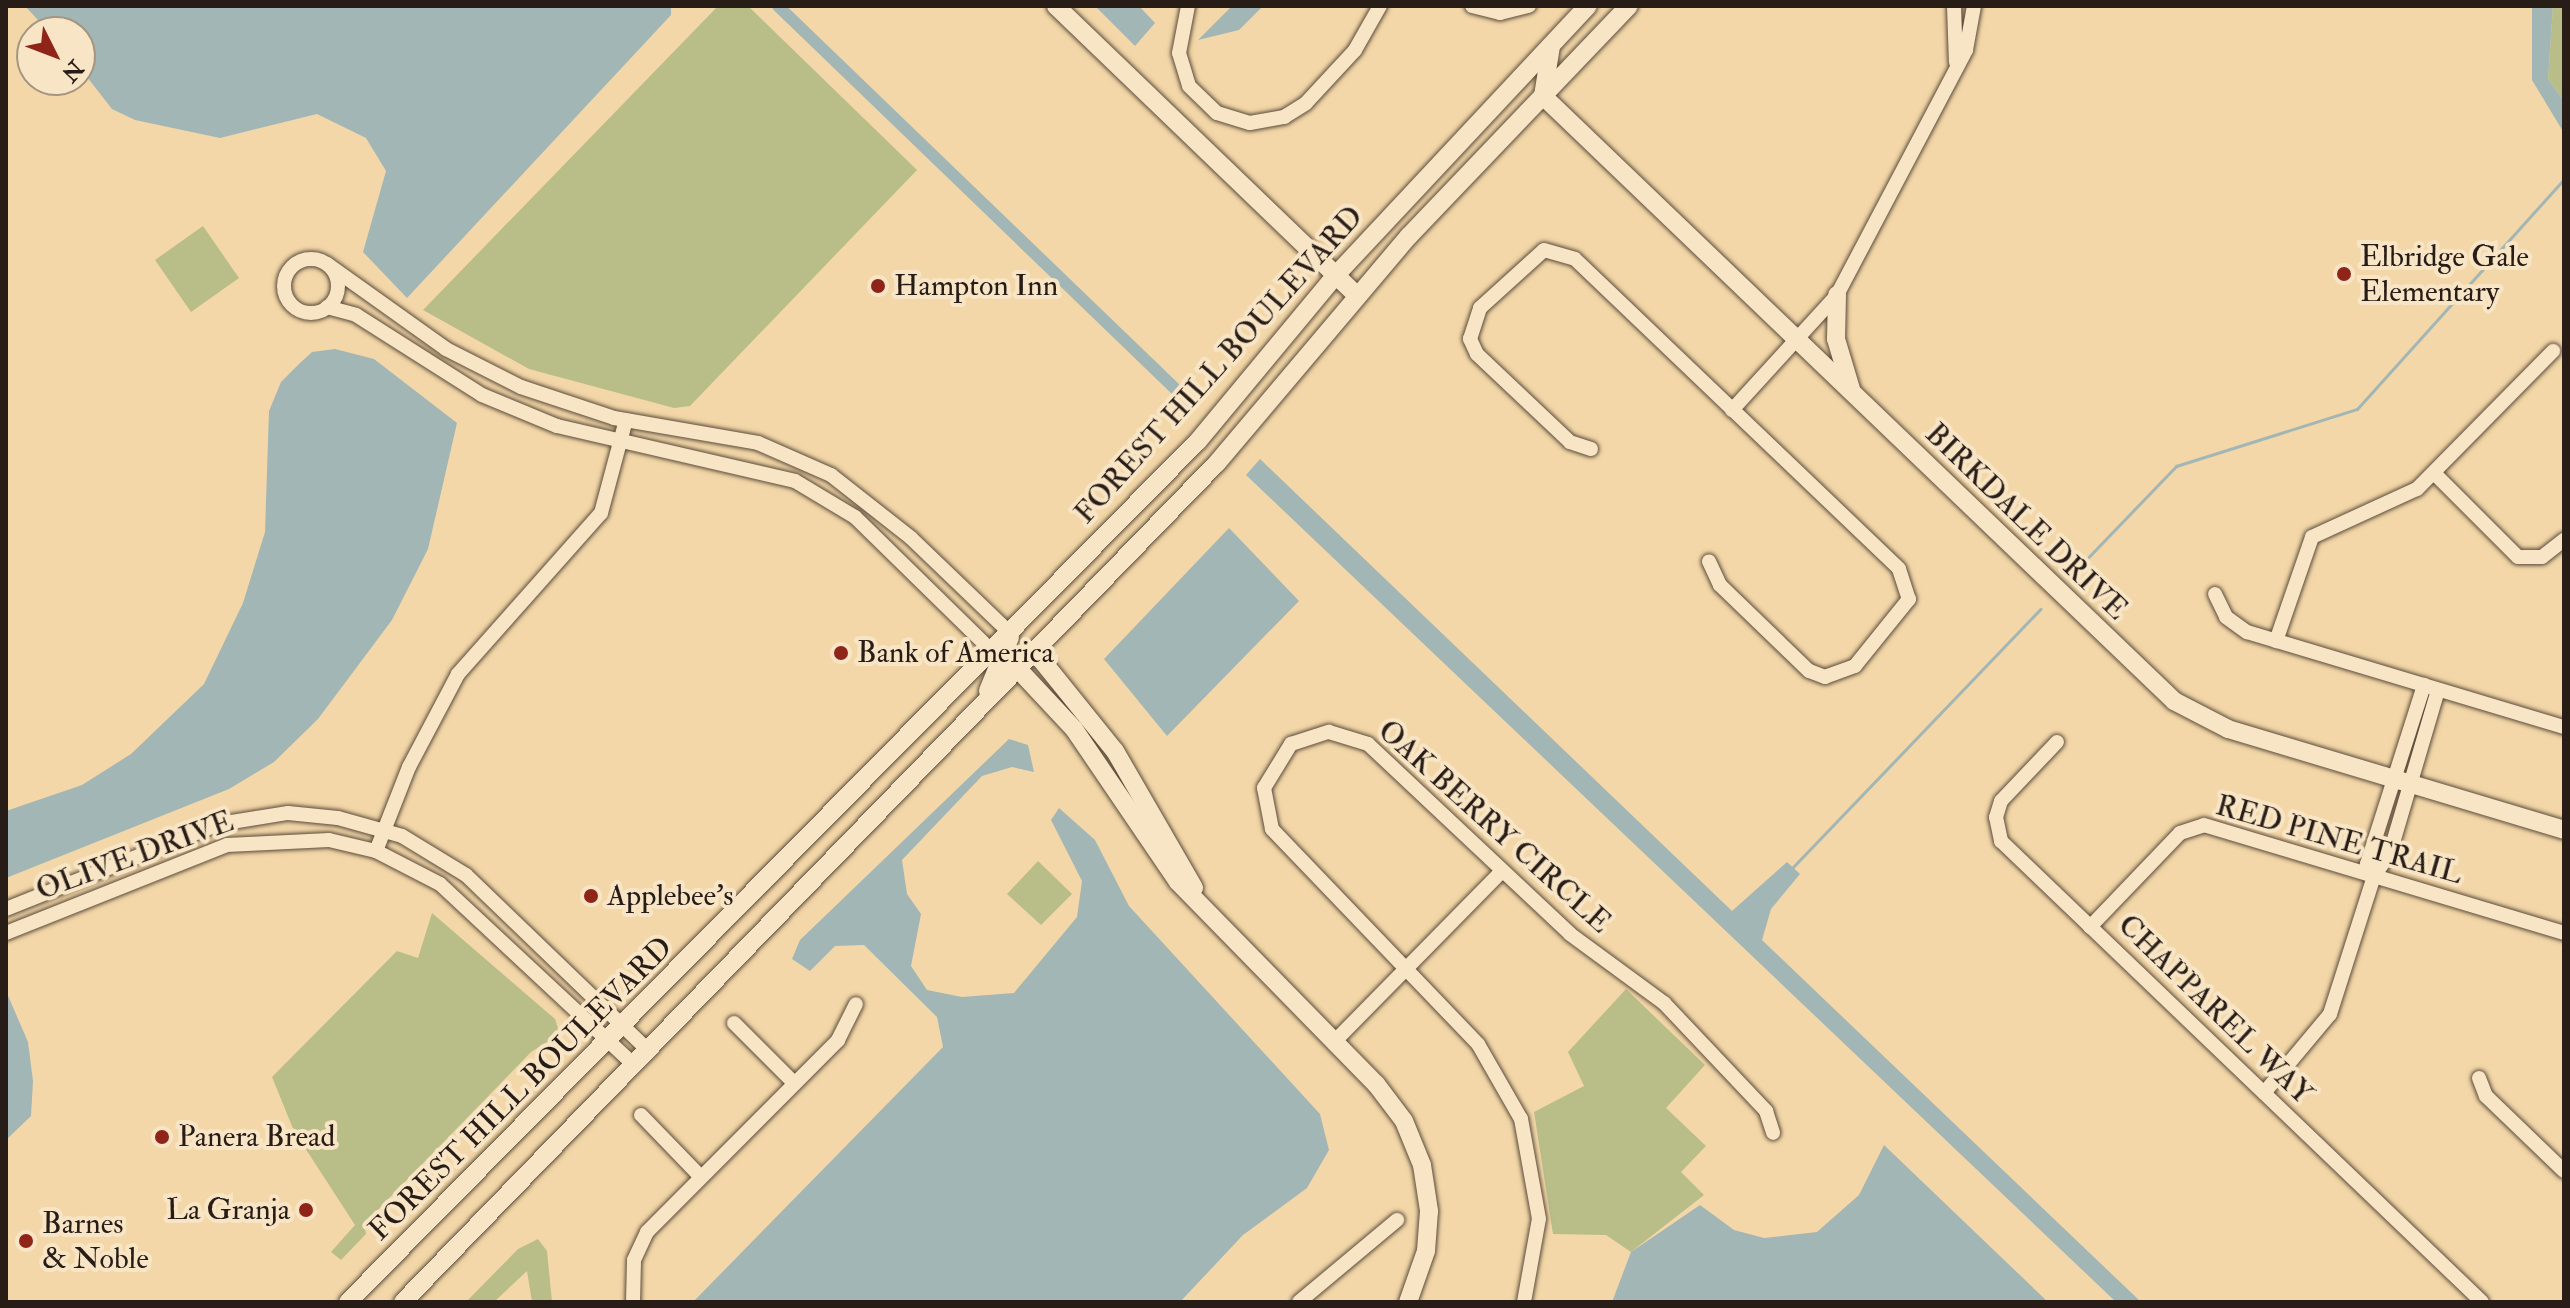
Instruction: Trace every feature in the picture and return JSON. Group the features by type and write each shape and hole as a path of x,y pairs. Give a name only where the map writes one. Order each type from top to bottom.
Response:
{"main road":[{"path":"1056,6 1357,296"},
{"name":"FOREST HILL BOULEVARD","path":"348,1302 1011,634 1198,441 1335,276 1588,6"},
{"name":"FOREST HILL BOULEVARD","path":"403,1302 1217,463 1357,296 1629,6"},
{"path":"1543,96 1552,43"},
{"name":"BIRKDALE DRIVE","path":"1543,96 1796,342 2174,701 2228,729 2564,830"},
{"path":"1837,295 1839,356 1854,396"},
{"path":"1056,587 1026,636 1018,669 1074,729 1178,882 1392,1102 1422,1165 1428,1231 1408,1302"},
{"path":"980,707 1011,634"},
{"path":"1035,652 1115,751 1205,908"}],"street":[{"path":"1188,6 1179,44 1189,86 1217,113 1259,123 1306,103 1355,50 1380,6"},
{"path":"1472,6 1500,13 1529,6"},
{"path":"1954,6 1955,66"},
{"path":"1732,410 1837,295 1955,66 1974,6"},
{"path":"1591,449 1570,442 1477,354 1470,339 1480,308 1544,250 1575,259 1899,569 1909,599 1855,666 1825,677 1809,671 1720,585 1709,561"},
{"path":"993,652 855,517 795,481 727,462 621,444 482,395 356,315 327,307 301,311 284,290 288,272 300,261 327,264 486,371 626,420 731,440 794,457 864,496 1011,634"},
{"path":"327,264 338,282 327,307"},
{"path":"2276,641 2312,537 2380,510 2435,474 2553,351"},
{"path":"376,851 458,674 601,513 626,420"},
{"path":"727,462 731,440"},
{"path":"2435,474 2510,553 2534,559 2564,540"},
{"path":"2215,594 2233,624 2276,641 2564,727"},
{"path":"2264,1093 2326,1021 2374,876 2390,853 2402,781 2431,688"},
{"name":"OAK BERRY CIRCLE","path":"1524,1302 1539,1219 1521,1119 1478,1044 1272,829 1264,788 1280,754 1317,733 1356,737 1578,941 1664,1003 1766,1111 1773,1133"},
{"name":"CHAPPAREL WAY","path":"2057,742 2001,801 1996,825 2006,846 2482,1302"},
{"name":"OLIVE DRIVE","path":"6,909 243,818 312,813 385,830 476,883 648,1050"},
{"name":"RED PINE TRAIL","path":"2090,927 2196,826 2564,933"},
{"name":"OLIVE DRIVE","path":"6,933 237,843 291,836 376,851 440,884 634,1065"},
{"path":"1335,1041 1502,871"},
{"path":"633,1302 639,1246 700,1176 838,1040 856,1004"},
{"path":"734,1023 794,1083"},
{"path":"2479,1078 2486,1096 2564,1171"},
{"path":"641,1115 700,1176"},
{"path":"1299,1302 1397,1220"}],"green space":[{"path":"718,6 748,6 917,170 690,406 674,408 529,369 423,310"},
{"path":"2553,6 2564,6 2564,101 2548,79"},
{"path":"203,226 239,278 191,312 155,260"},
{"path":"1038,861 1072,894 1041,925 1007,894"},
{"path":"432,913 555,1019 560,1034 531,1052 364,1224 366,1234 341,1260 331,1252 355,1225 294,1131 272,1077 397,951 418,958"},
{"path":"1626,989 1705,1065 1666,1108 1706,1146 1681,1172 1704,1195 1631,1252 1606,1235 1553,1234 1534,1112 1584,1086 1568,1052"},
{"path":"538,1239 547,1251 552,1302 532,1302 527,1271 494,1302 466,1302 518,1249"}],"shaded area":[{"path":"25,6 671,6 671,15 407,298 363,252 386,171 366,138 317,114 220,138 135,120 112,109 96,88 96,16 34,16"},
{"path":"1095,6 1139,6 1155,23 1135,46"},
{"path":"1232,6 1263,6 1239,30 1198,40"},
{"path":"2532,6 2553,6 2548,79 2564,101 2564,133 2532,80"},
{"path":"335,349 374,359 457,423 428,549 392,620 318,719 274,762 229,789 6,878 6,811 82,785 131,754 204,684 243,603 265,532 269,411 281,382 300,363 312,352"},
{"path":"1260,459 1732,911 1787,862 1800,874 1771,909 1762,940 2141,1302 2116,1302 1246,475"},
{"path":"1229,528 1299,601 1167,736 1104,659"},
{"path":"1009,739 1028,745 1034,772 1012,767 982,776 902,860 907,894 921,914 911,966 927,990 962,997 1014,993 1077,917 1082,881 1051,820 1059,808 1095,840 1129,906 1320,1114 1329,1150 1307,1188 1243,1235 1180,1302 693,1302 943,1047 937,1017 864,945 835,946 810,971 792,959 800,940"},
{"path":"6,991 28,1042 33,1081 31,1116 6,1140"},
{"path":"1884,1145 2048,1302 1612,1302 1631,1252 1700,1205 1734,1230 1764,1238 1817,1232 1859,1195"}],"waterway":[{"path":"778,6 1190,403"},
{"path":"2077,569 2176,466 2357,409 2564,179"},
{"path":"1792,868 2040,609"}],"place":[{"name":"Elbridge Gale Elementary","path":"2344,274"},
{"name":"Hampton Inn","path":"878,286"},
{"name":"Bank of America","path":"841,653"},
{"name":"Applebee's","path":"591,896"},
{"name":"Panera Bread","path":"162,1137"},
{"name":"La Granja","path":"306,1210"},
{"name":"Barnes & Noble","path":"26,1241"}]}
